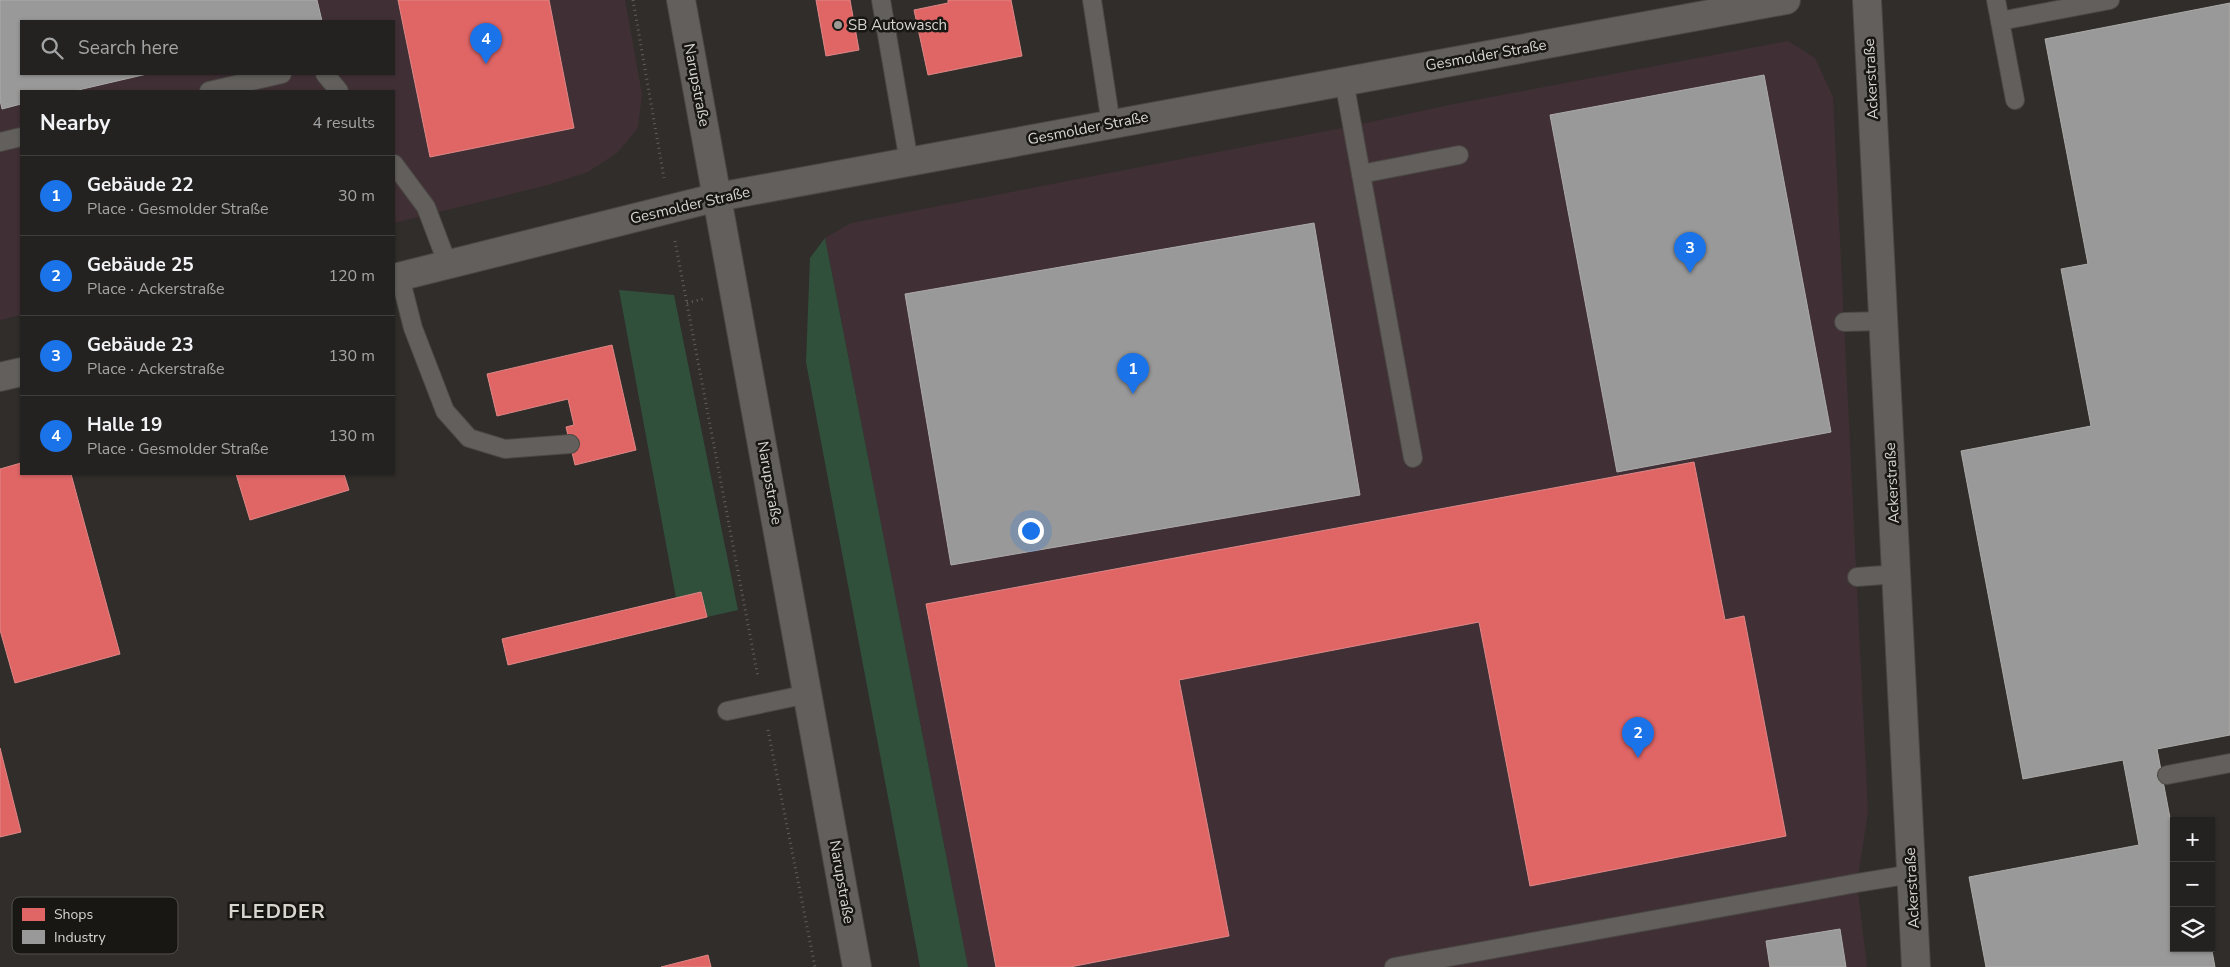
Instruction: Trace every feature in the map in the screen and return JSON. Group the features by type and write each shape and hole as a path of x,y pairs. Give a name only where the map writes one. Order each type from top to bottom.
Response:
{"street":[{"name":"Narupstraße","path":"681,0 858,967"},
{"name":"Gesmolder Straße","path":"397,278 718,197 1786,0"},
{"name":"Ackerstraße","path":"1867,0 1916,967"},
{"path":"0,377 20,372"}],"lane":[{"path":"881,0 909,162"},
{"path":"1092,0 1110,124"},
{"path":"1996,0 2015,100"},
{"path":"2000,21 2110,0"},
{"path":"213,90 278,75"},
{"path":"327,75 338,90"},
{"path":"1344,81 1413,458"},
{"path":"0,142 20,137"},
{"path":"1361,174 1458,155"},
{"path":"395,165 426,207 448,265"},
{"path":"397,278 413,328 445,411 469,438 505,449 570,444"},
{"path":"1844,322 1884,321"},
{"path":"1857,576 1897,574"},
{"path":"727,711 808,694"},
{"path":"2167,776 2230,763"},
{"path":"1394,967 1857,882 1912,874"}],"path":[{"path":"633,0 669,209 814,967"}],"shaded area":[{"path":"0,0 625,0 642,94 638,128 617,153 588,172 548,185 395,223 395,90 20,90 20,315 0,320"},
{"path":"1788,41 1815,58 1833,97 1868,812 1857,883 1867,967 968,967 825,238 851,223 1352,126 1449,105"}],"green space":[{"path":"825,238 968,967 920,967 806,362 810,258"},
{"path":"619,290 674,295 738,610 707,617 701,593 676,598"}],"building: Shops":[{"path":"398,0 549,0 574,128 430,157"},
{"name":"SB Autowasch","path":"816,0 850,0 859,50 826,56"},
{"path":"948,0 1011,0 1022,56 928,75 914,10 948,3"},
{"path":"612,345 636,450 575,465 566,427 574,425 568,399 497,416 487,374"},
{"path":"1694,462 1725,620 1744,616 1786,836 1530,886 1479,622 1179,680 1229,936 1070,967 996,967 926,604"},
{"path":"20,463 20,475 71,475 120,654 15,683 0,630 0,469"},
{"path":"236,475 344,475 349,490 250,520"},
{"path":"701,592 707,617 508,665 502,639"},
{"path":"0,748 21,832 0,837"},
{"path":"708,955 711,967 661,967"}],"building: Industry":[{"path":"0,0 317,0 322,20 20,20 20,75 143,75 78,90 20,90 20,104 2,109 0,100"},
{"path":"2230,3 2230,735 2157,749 2170,818 2170,952 2212,952 2215,967 1986,967 1969,877 2139,845 2123,760 2023,779 1961,451 2091,426 2061,269 2088,264 2045,39"},
{"path":"1764,75 1831,432 1617,472 1550,115"},
{"path":"1314,223 1360,495 951,565 905,294"},
{"path":"1840,929 1846,967 1770,967 1766,941"}],"place":[{"name":"SB Autowasch","path":"838,25"},
{"name":"Halle 19","path":"486,64"},
{"name":"Gebäude 23","path":"1690,273"},
{"name":"Gebäude 22","path":"1133,394"},
{"name":"Gebäude 25","path":"1638,758"}],"district":[{"name":"FLEDDER","path":"277,911"}]}
